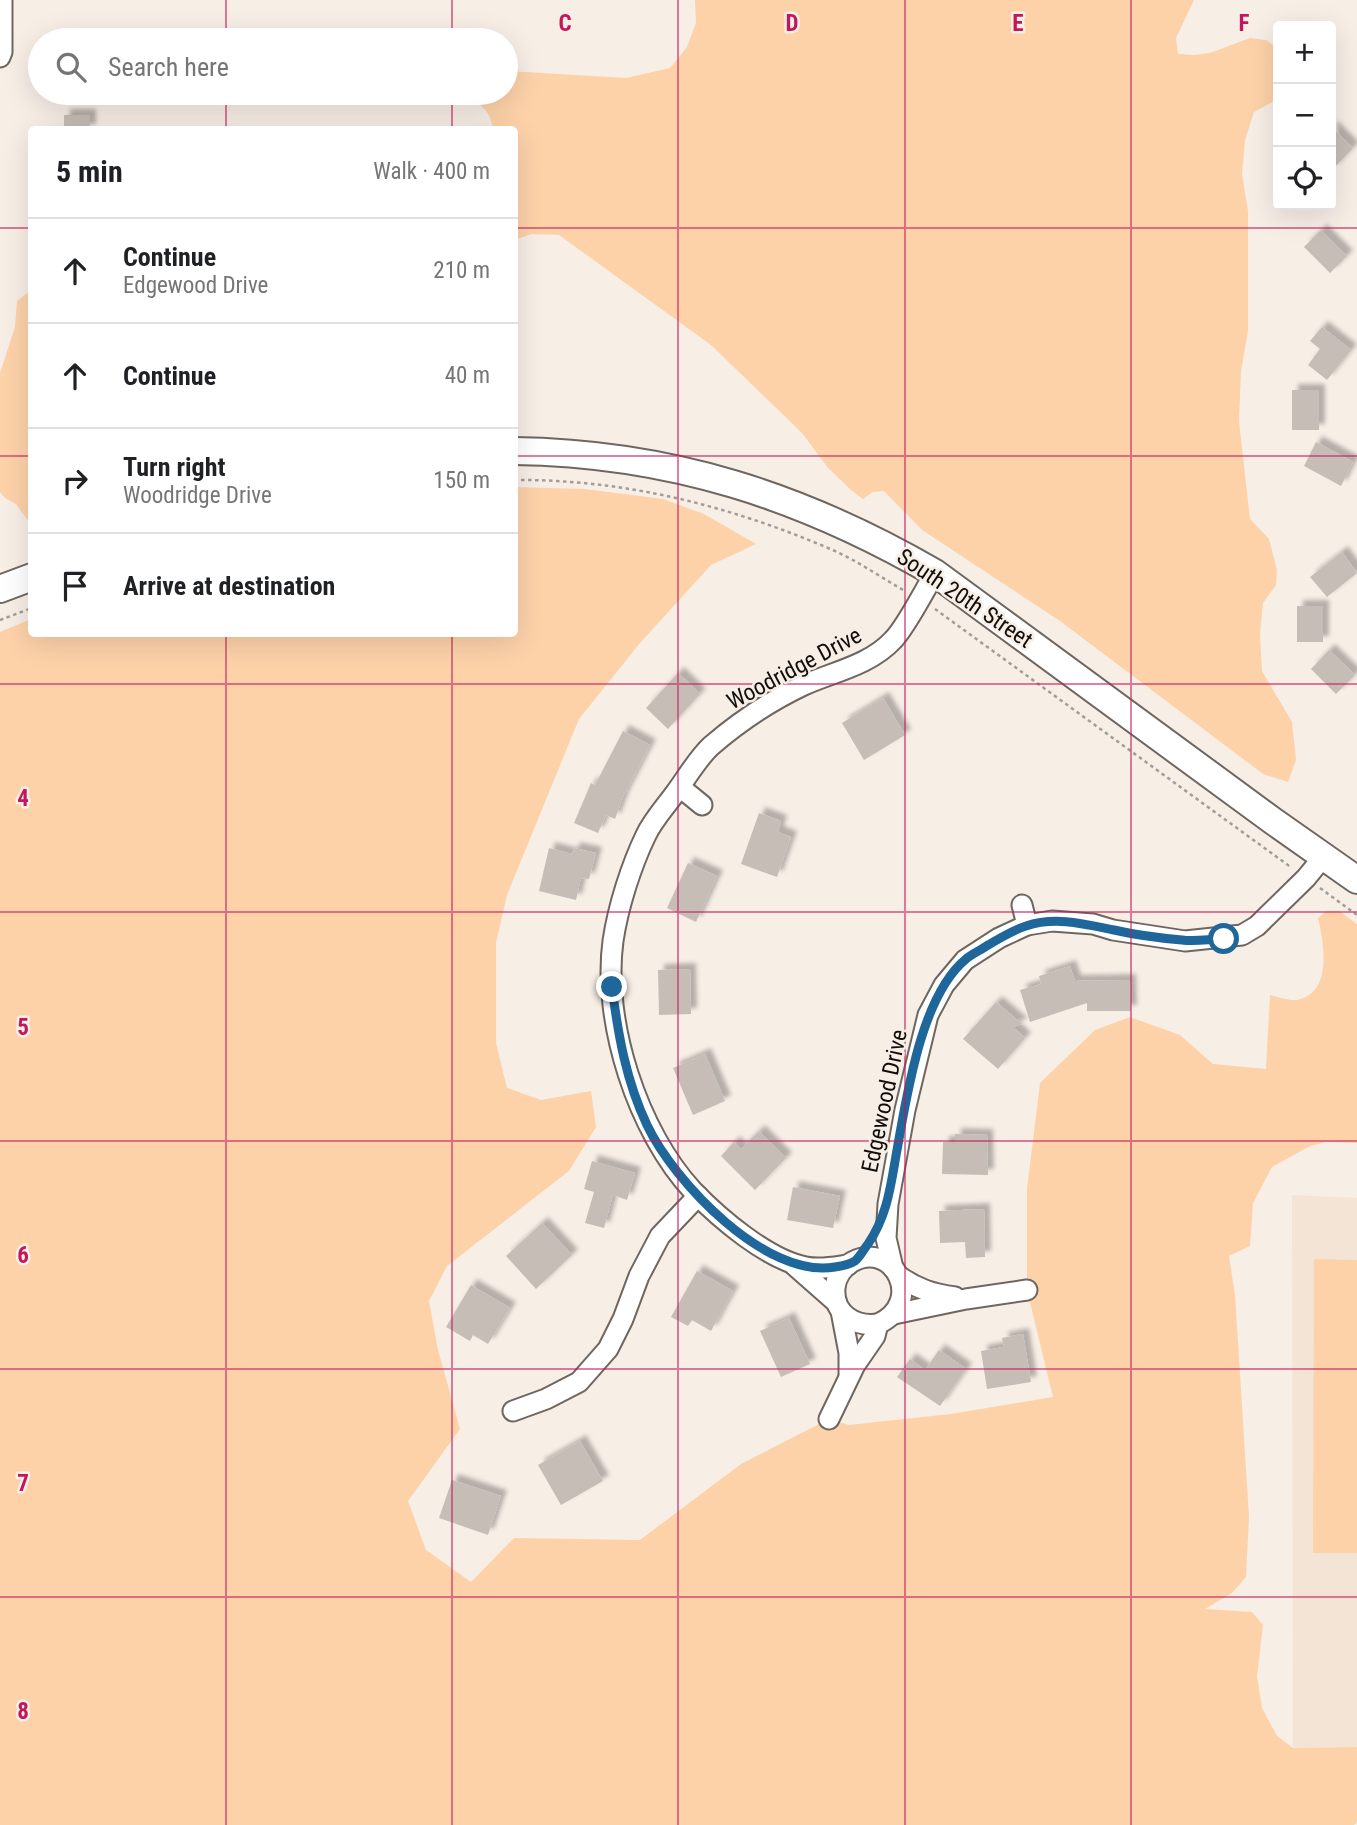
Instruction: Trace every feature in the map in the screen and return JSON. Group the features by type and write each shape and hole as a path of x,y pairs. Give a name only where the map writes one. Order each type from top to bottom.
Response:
{"main road":[{"name":"South 20th Street","path":"518,451 613,456 712,477 837,522 887,545 935,573 1357,880"},
{"path":"0,589 28,578"}],"street":[{"path":"0,57 2,0"},
{"name":"Woodridge Drive","path":"839,1307 793,1264 748,1240 698,1196 676,1172 647,1125 628,1074 618,1033 612,987 613,942 631,870 647,832 708,749 748,715 803,686 866,660 894,640 935,573"},
{"path":"680,787 702,804"},
{"name":"Edgewood Drive","path":"888,1204 905,1110 928,1015 944,985 965,960 999,938 1027,925 1052,921 1185,941 1242,936 1257,926 1306,878 1324,856"},
{"path":"1022,905 1027,925"},
{"path":"513,1411 546,1399 579,1382 608,1349 639,1276 660,1236 698,1196"},
{"path":"849,1379 849,1353 836,1282 876,1233 888,1204"},
{"path":"828,1419 874,1336 902,1296 886,1238 888,1204"},
{"path":"852,1262 876,1258 912,1286 934,1294 966,1298"},
{"name":"Woodridge Drive","path":"793,1264 824,1269 852,1262"},
{"path":"839,1307 857,1324 966,1298 1027,1290"}],"path":[{"path":"518,480 558,480 648,491 733,512 838,552 919,599 1357,915"},
{"path":"0,620 28,610"}],"shaded area":[{"path":"695,0 1194,0 1176,38 1178,54 1210,53 1250,38 1266,40 1273,45 1273,102 1254,112 1245,140 1242,174 1248,211 1248,331 1241,371 1239,421 1250,519 1269,539 1277,570 1276,585 1263,603 1260,634 1262,671 1292,722 1296,760 1288,782 1263,774 1060,621 922,530 884,491 873,492 863,499 851,490 828,468 802,433 711,345 559,235 531,234 518,239 518,126 492,126 488,114 480,105 518,105 518,72 626,78 670,68 687,47 696,23"},
{"path":"28,292 28,521 16,504 0,492 0,373 15,327 17,301"},
{"path":"518,487 584,489 663,499 704,514 756,544 711,565 640,643 579,719 507,895 496,943 496,1043 507,1088 541,1100 591,1091 596,1127 569,1171 447,1266 429,1301 438,1350 460,1429 408,1501 426,1550 471,1582 514,1538 640,1540 741,1464 829,1419 849,1425 951,1414 1053,1397 1027,1290 1027,1189 1040,1083 1095,1030 1130,1017 1180,1035 1213,1064 1266,1069 1270,995 1297,1000 1316,988 1321,978 1323,953 1318,918 1327,911 1339,911 1357,924 1357,1143 1326,1142 1310,1146 1272,1167 1253,1203 1250,1246 1229,1256 1235,1295 1249,1517 1246,1577 1232,1593 1205,1609 1252,1612 1263,1625 1257,1676 1262,1708 1277,1736 1293,1748 1357,1747 1357,1822 1354,1825 0,1825 0,632 28,620 28,637 518,637"},
{"path":"1292,1195 1357,1198 1357,1747 1293,1748"},
{"path":"1314,1259 1357,1260 1357,1553 1313,1553"}],"building":[{"path":"64,115 90,115 90,126 64,126"},
{"path":"1336,131 1353,148 1336,166"},
{"path":"1321,230 1347,256 1330,273 1304,247"},
{"path":"1322,327 1351,350 1327,380 1308,365 1320,349 1310,341"},
{"path":"1292,390 1319,390 1319,430 1292,430"},
{"path":"1316,442 1353,462 1341,486 1304,466"},
{"path":"1342,552 1357,573 1327,597 1310,577"},
{"path":"1297,606 1323,606 1323,642 1297,642"},
{"path":"1329,650 1355,675 1336,694 1311,669"},
{"path":"678,673 700,694 668,729 646,708"},
{"path":"883,698 905,735 864,760 842,723"},
{"path":"623,731 650,745 623,797 615,819 606,815 598,833 574,823 591,783 595,785"},
{"path":"759,813 781,821 778,832 791,837 777,877 741,864"},
{"path":"549,848 572,854 574,848 596,853 589,879 581,878 576,900 539,891"},
{"path":"688,863 717,876 696,922 667,908"},
{"path":"1070,966 1075,981 1130,980 1131,1011 1087,1011 1087,1003 1030,1022 1020,990 1041,984 1039,976"},
{"path":"690,969 691,1014 659,1015 658,970"},
{"path":"996,1002 1022,1024 1013,1027 1025,1038 998,1069 963,1039"},
{"path":"705,1054 725,1101 693,1115 673,1068"},
{"path":"759,1131 786,1158 755,1190 721,1156 734,1142 741,1149"},
{"path":"955,1134 987,1135 988,1175 942,1174 943,1142 955,1142"},
{"path":"592,1161 635,1173 627,1200 613,1195 604,1228 585,1223 594,1192 584,1189"},
{"path":"793,1187 840,1196 833,1228 787,1220"},
{"path":"984,1209 985,1257 966,1258 965,1242 940,1243 939,1211"},
{"path":"542,1223 572,1255 536,1289 506,1256"},
{"path":"697,1271 733,1291 711,1331 692,1320 688,1326 671,1317"},
{"path":"471,1285 510,1308 488,1344 473,1335 470,1341 446,1327"},
{"path":"789,1318 810,1364 781,1377 760,1331"},
{"path":"1023,1334 1031,1382 987,1389 981,1351 1004,1347 1002,1338"},
{"path":"939,1350 966,1369 940,1406 897,1377 910,1359 925,1370"},
{"path":"580,1441 603,1481 561,1505 538,1465"},
{"path":"452,1480 501,1496 488,1535 439,1518"}],"route":[{"path":"612,987 618,1033 628,1074 647,1125 676,1172 698,1196 748,1240 793,1264 824,1269 848,1265 857,1259 876,1233 888,1204 905,1110 928,1015 944,985 965,960 999,938 1027,925 1052,921 1093,924 1113,930 1185,941 1224,939"}]}
